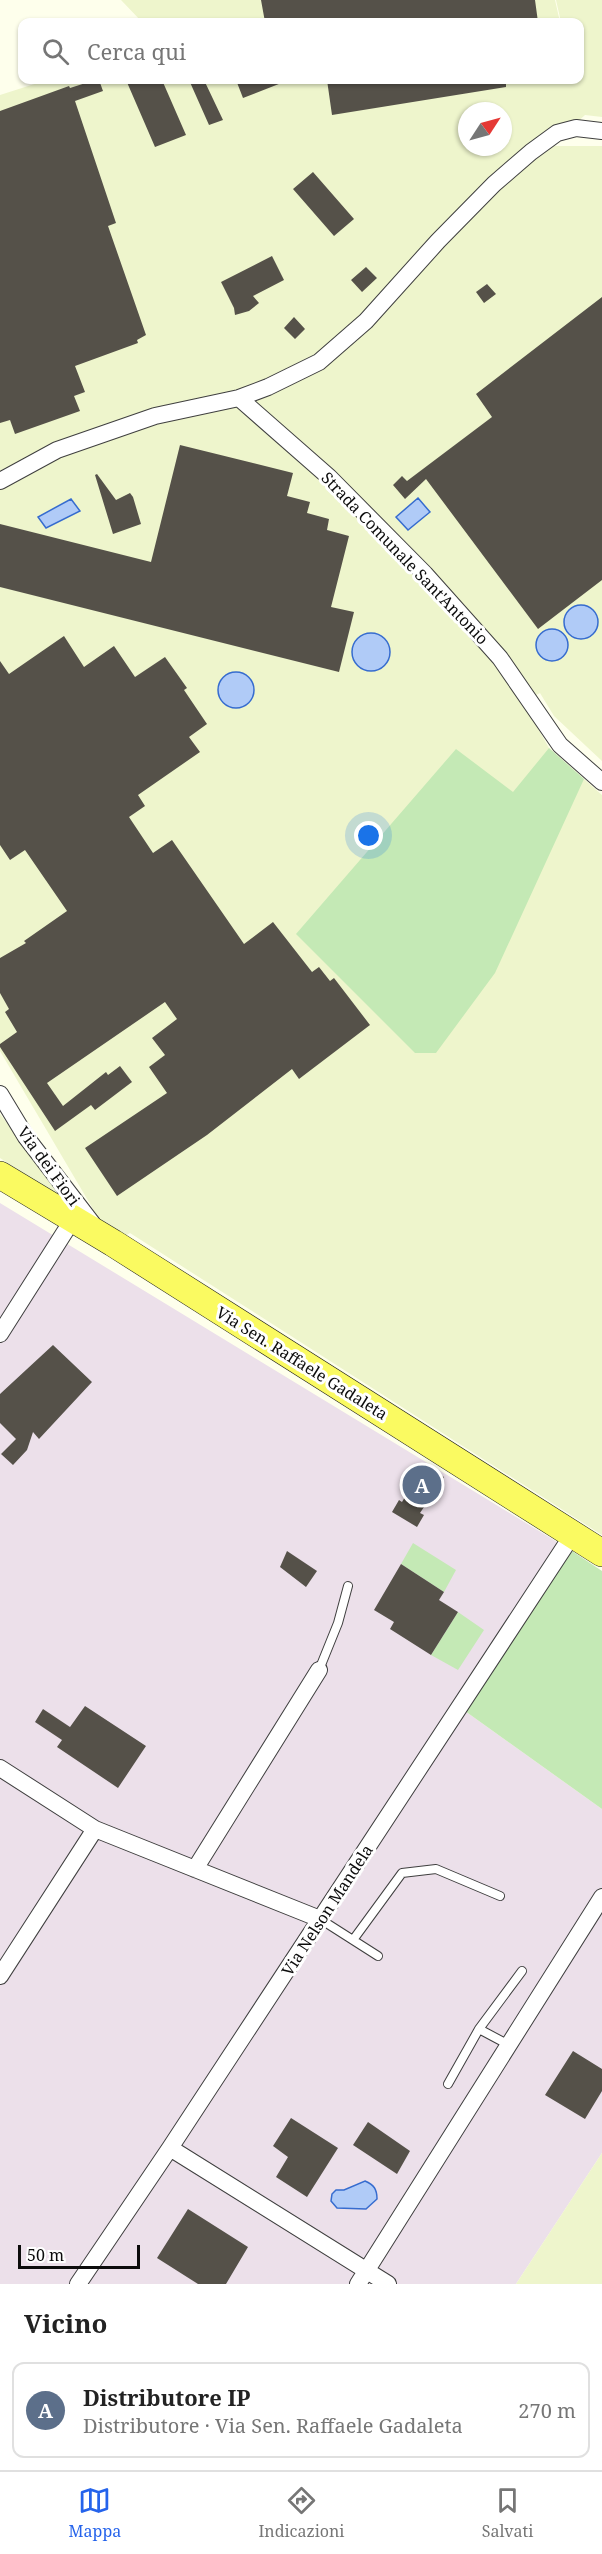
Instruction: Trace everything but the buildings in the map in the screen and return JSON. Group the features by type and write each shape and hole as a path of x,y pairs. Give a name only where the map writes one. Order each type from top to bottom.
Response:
{"main road":[{"name":"Via Sen. Raffaele Gadaleta","path":"0,1174 602,1553"}],"street":[{"path":"0,481 57,450 155,416 238,398 268,387 319,362 366,321 438,241 494,184 539,145 556,133 566,130 576,128 602,132"},
{"name":"Strada Comunale Sant'Antonio","path":"238,398 329,477 425,574 500,658 560,745 602,782"},
{"name":"Via dei Fiori","path":"0,1094 26,1137 101,1236"},
{"path":"0,1334 73,1219"},
{"name":"Via Nelson Mandela","path":"78,2284 170,2148 573,1534"},
{"path":"195,1869 319,1670"},
{"path":"0,1768 95,1829 320,1919"},
{"path":"0,1976 95,1829"},
{"path":"362,2278 602,1897"},
{"path":"170,2148 362,2278 388,2284"}],"lane":[{"path":"319,1670 338,1623 348,1587"},
{"path":"353,1940 402,1873 436,1869 500,1896"},
{"path":"320,1919 378,1956"},
{"path":"448,2084 479,2030 522,1971"},
{"path":"479,2030 509,2045"}],"shaded area":[{"path":"0,1203 572,1551 465,1711 602,1809 602,2153 516,2284 0,2284"}],"green space":[{"path":"121,0 555,0 559,18 138,18"},
{"path":"556,0 602,0 602,117 585,115 551,146 602,146 602,761 554,716 540,693 523,702 549,748 602,795 602,1535 130,1233 113,1243 0,1051 0,95 34,84 584,84 584,18 560,18"},
{"path":"549,748 584,779 495,973 436,1053 415,1053 296,934 456,749 513,792"},
{"path":"0,1114 59,1191 59,1196 0,1158"},
{"path":"413,1543 456,1570 444,1592 401,1564"},
{"path":"572,1551 602,1571 602,1809 465,1711"},
{"path":"458,1612 484,1630 458,1670 431,1655"},
{"path":"602,2153 602,2284 516,2284"}],"water":[{"path":"418,498 430,512 408,530 396,517"},
{"path":"71,499 80,511 46,528 38,517"},
{"path":"581,605 593,610 598,622 593,634 581,639 569,634 564,622 569,610"},
{"path":"552,629 563,634 568,645 563,656 552,661 541,656 536,645 541,634"},
{"path":"371,633 384,639 390,652 384,665 371,671 358,665 352,652 358,639"},
{"path":"236,672 249,677 254,690 249,703 236,708 223,703 218,690 223,677"},
{"path":"365,2181 374,2188 377,2199 366,2209 337,2208 331,2201 332,2194 336,2190 344,2190"}],"place":[{"name":"Distributore IP","path":"422,1485"}]}
